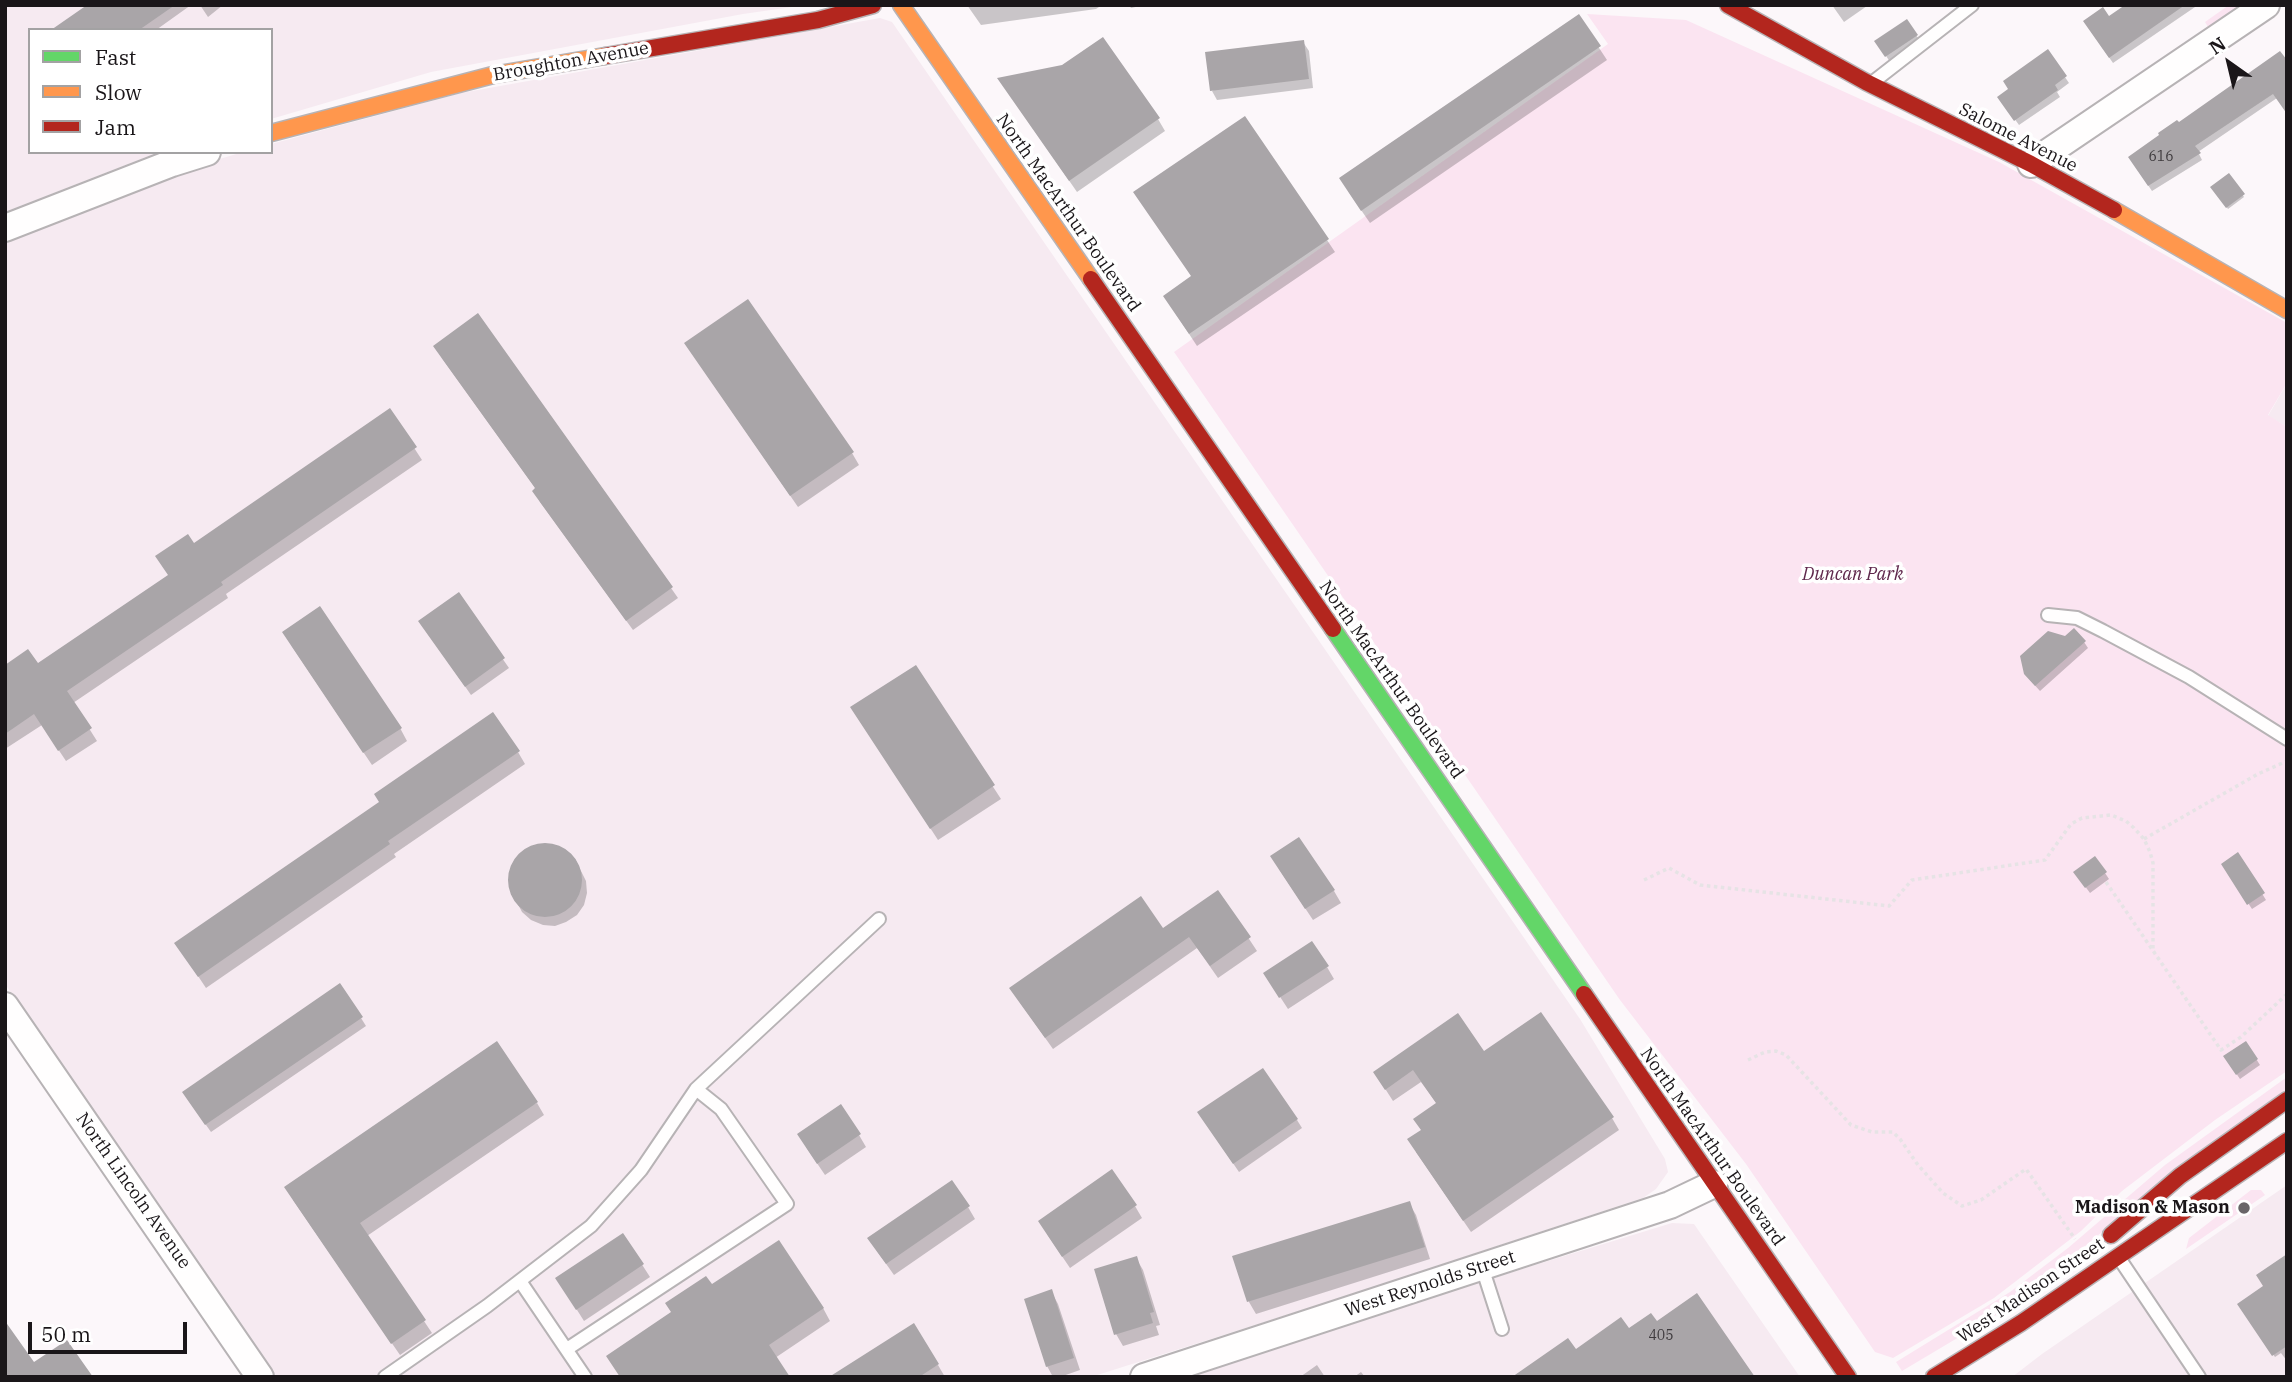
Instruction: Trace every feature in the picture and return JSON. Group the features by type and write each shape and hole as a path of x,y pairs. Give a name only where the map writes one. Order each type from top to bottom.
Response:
{"street":[{"name":"Broughton Avenue","path":"273,132 494,75 818,20 873,5"},
{"name":"North MacArthur Boulevard","path":"901,5 1848,1377"},
{"name":"Salome Avenue","path":"1728,5 1870,84 2031,164 2287,310"},
{"path":"2031,164 2265,6"},
{"path":"5,228 201,154"},
{"name":"North Lincoln Avenue","path":"5,1006 15,1041 260,1377"},
{"path":"1997,1354 2021,1323 2128,1219 2180,1176 2287,1100"},
{"name":"West Madison Street","path":"1934,1377 2021,1323 2287,1141"},
{"name":"West Reynolds Street","path":"1144,1377 1174,1372 1670,1205 1714,1184"}],"lane":[{"path":"1870,84 1972,5"},
{"path":"2048,615 2077,618 2158,659 2229,700 2287,738"},
{"path":"385,1377 520,1281 591,1226 641,1170 696,1089 879,919"},
{"path":"567,1349 787,1204 721,1109 696,1089"},
{"path":"2118,1255 2199,1377"},
{"path":"1482,1267 1502,1329"},
{"path":"520,1281 585,1377"}],"path":[{"path":"2144,839 2258,774 2287,761"},
{"path":"1644,880 1669,868 1700,885 1889,906 1912,880 2045,860 2071,824 2098,815 2111,815 2126,821 2144,839 2153,863 2153,951"},
{"path":"2106,882 2221,1050 2241,1037 2287,994"},
{"path":"1748,1060 1765,1052 1776,1051 1786,1055 1851,1125 1872,1132 1893,1132 1944,1193 1962,1206 1981,1200 2026,1168 2075,1238"}],"shaded area":[{"path":"5,5 806,5 743,14 431,72 273,118 273,28 28,28 28,154 154,154 5,212"},
{"path":"880,18 892,22 1580,1019 1665,1159 1668,1172 1656,1189 1643,1198 1091,1377 277,1377 5,984 5,238 180,171 236,154 273,154 273,143 461,93"},
{"path":"2287,383 2287,427 2268,416"},
{"path":"2287,1185 2287,1377 2012,1377 2042,1354"},
{"path":"1672,1223 1694,1224 1800,1377 1185,1377 1525,1268"}],"green space":[{"path":"2229,5 2244,5 2210,30 2205,22"},
{"name":"Duncan Park","path":"1587,14 1686,20 1999,162 2287,323 2287,383 2268,415 2287,427 2287,1071 2215,1120 2122,1191 2081,1231 1994,1298 1893,1358 1875,1352 1746,1164 1620,1000 1174,352 1608,44"},
{"path":"2287,1077 2287,1091 2108,1227 2043,1281 1996,1315 1902,1371 1896,1362 2010,1292 2068,1248 2165,1165"},
{"path":"2251,1190 2261,1190 2265,1195 2186,1249 2189,1238"}],"building":[{"path":"87,5 175,5 142,28 54,28"},
{"path":"2125,5 2185,5 2109,58 2083,21 2103,7 2109,16"},
{"path":"1579,14 1601,46 1361,211 1339,178"},
{"path":"1907,19 1918,35 1885,57 1874,41"},
{"path":"1103,37 1160,118 1069,181 997,78 1062,65"},
{"path":"1304,40 1309,79 1210,91 1205,52"},
{"path":"2048,49 2067,76 2055,85 2058,90 2014,121 1997,97 2008,89 2003,81"},
{"path":"2280,51 2287,60 2287,114 2273,94 2195,146 2201,153 2148,186 2128,157 2159,135 2158,133 2177,120 2179,122"},
{"path":"1245,116 1329,239 1189,334 1163,296 1191,276 1133,192"},
{"path":"2229,173 2245,194 2226,208 2210,187"},
{"path":"748,299 854,452 790,496 684,343"},
{"path":"478,313 673,587 626,621 532,491 535,488 433,346"},
{"path":"390,408 417,447 221,582 223,585 67,691 92,728 58,751 34,714 5,734 5,665 28,649 38,663 168,575 155,556 188,534 194,543"},
{"path":"459,592 505,658 465,687 418,621"},
{"path":"320,606 402,728 363,753 282,632"},
{"path":"2074,628 2086,641 2035,686 2024,674 2020,656 2048,631 2065,636"},
{"path":"916,665 995,785 930,829 850,707"},
{"path":"493,712 520,751 388,841 390,844 198,977 174,943 379,802 374,794"},
{"path":"1299,837 1335,890 1305,909 1270,856"},
{"path":"538,843 552,843 566,849 576,859 582,880 580,894 566,911 552,917 538,917 524,911 514,901 508,887 508,873 514,859 524,849"},
{"path":"2238,852 2265,893 2247,905 2221,864"},
{"path":"2095,856 2107,872 2085,888 2073,872"},
{"path":"1218,890 1251,937 1210,966 1189,937 1045,1038 1009,988 1141,896 1163,928"},
{"path":"1312,941 1329,966 1279,998 1263,973"},
{"path":"340,983 363,1017 205,1125 182,1092"},
{"path":"1541,1012 1614,1117 1463,1221 1407,1139 1421,1130 1413,1119 1436,1103 1413,1070 1385,1090 1373,1072 1458,1013 1484,1051"},
{"path":"497,1041 538,1102 360,1223 426,1320 391,1344 284,1187"},
{"path":"2246,1041 2258,1059 2236,1075 2223,1056"},
{"path":"1263,1068 1298,1119 1233,1164 1197,1112"},
{"path":"841,1104 861,1134 817,1164 797,1134"},
{"path":"1112,1169 1137,1205 1062,1257 1038,1221"},
{"path":"952,1180 970,1206 886,1264 867,1238"},
{"path":"1410,1201 1425,1247 1247,1302 1232,1256"},
{"path":"623,1233 644,1264 576,1310 555,1278"},
{"path":"779,1240 824,1308 769,1345 790,1377 620,1377 606,1356 671,1312 665,1303 706,1276 712,1284"},
{"path":"2287,1254 2287,1346 2272,1356 2237,1304 2263,1286 2256,1275"},
{"path":"1137,1256 1154,1312 1150,1313 1153,1323 1114,1335 1094,1269"},
{"path":"1052,1289 1074,1358 1046,1367 1024,1299"},
{"path":"1697,1293 1755,1377 1512,1377 1568,1338 1576,1349 1621,1317 1629,1328 1651,1313 1657,1321"},
{"path":"5,1321 34,1362 67,1340 93,1377 5,1377"},
{"path":"914,1323 939,1364 919,1377 829,1377"}],"traffic: fast":[{"path":"1333,629 1584,994"}],"traffic: slow":[{"path":"901,5 1091,279"},
{"path":"273,132 493,75 605,56"},
{"path":"2114,210 2287,310"}],"traffic: jam":[{"path":"605,56 818,20 873,5"},
{"path":"1728,5 1866,82 2031,164 2114,210"},
{"path":"1091,279 1333,629"},
{"path":"1584,994 1848,1377"},
{"path":"2111,1235 2180,1176 2287,1100"},
{"path":"1934,1377 2021,1323 2287,1141"}],"place":[{"name":"Madison & Mason","path":"2244,1208"}]}
